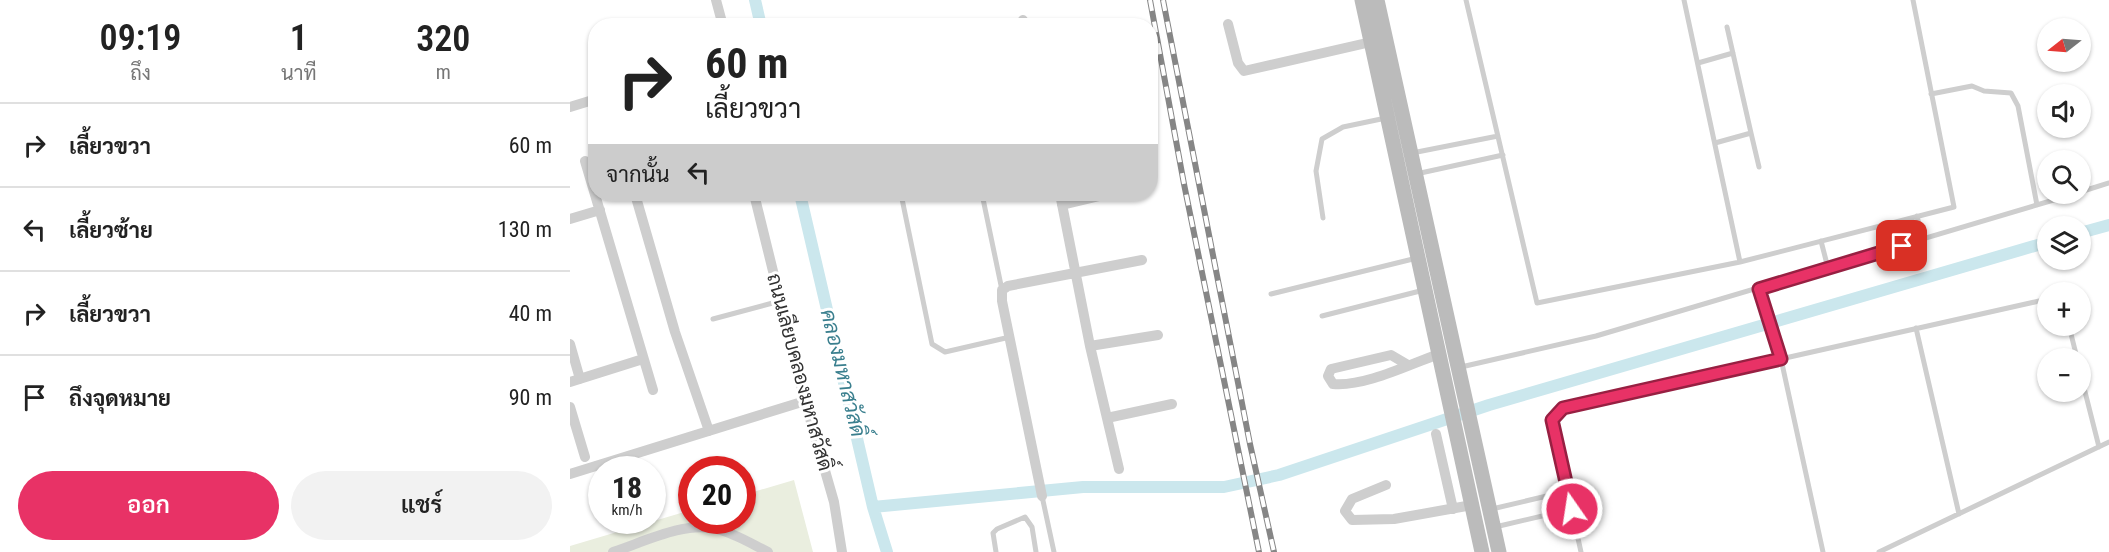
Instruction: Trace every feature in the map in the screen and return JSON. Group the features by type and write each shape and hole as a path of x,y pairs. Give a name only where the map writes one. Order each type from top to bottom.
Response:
{"main road":[{"path":"1362,0 1482,552"},
{"path":"1377,0 1460,367 1499,552"},
{"path":"1472,509 1490,510"},
{"path":"1478,532 1494,527"}],"street":[{"path":"717,0 721,18"},
{"path":"1228,24 1238,63 1244,70 1371,42"},
{"path":"570,107 588,101"},
{"path":"585,162 588,172"},
{"path":"597,201 653,390"},
{"path":"637,201 675,332 709,430"},
{"name":"ถนนเลียบคลองมหาสวัสดิ์","path":"756,201 805,400 834,502 842,552"},
{"path":"1061,201 1090,346 1119,469"},
{"path":"570,219 600,210"},
{"path":"1042,496 1002,290 1008,286 1142,260"},
{"path":"1090,346 1158,335"},
{"path":"570,344 575,380 644,359"},
{"path":"1408,365 1391,355 1378,356 1331,369 1328,376 1333,384 1341,384 1377,376 1408,365 1439,354"},
{"path":"570,474 805,400"},
{"path":"1107,418 1172,404"},
{"path":"570,407 585,457"},
{"path":"1436,434 1453,509"},
{"path":"1386,484 1352,499 1345,511 1347,517 1352,520 1394,519 1453,509 1472,509"},
{"path":"613,552 686,528 703,526 719,529 768,552"}],"lane":[{"path":"1466,0 1537,303 1740,262 1954,207 1913,0"},
{"path":"1684,0 1740,262"},
{"path":"1727,27 1759,167"},
{"path":"1698,63 1733,53"},
{"path":"1931,94 1972,86 1984,91 2011,93 2018,106 2037,205"},
{"path":"1323,218 1316,171 1322,139 1343,127 1388,117"},
{"path":"1715,143 1751,133"},
{"path":"1411,153 1498,136"},
{"path":"1415,175 1503,156"},
{"path":"2091,189 2109,183"},
{"path":"902,201 932,344 945,352 1010,337"},
{"path":"983,201 1002,290"},
{"path":"1460,367 1596,336 1760,292 1828,268 2040,204"},
{"path":"1917,216 1923,240"},
{"path":"1821,241 1828,268"},
{"path":"1272,294 1418,258"},
{"path":"1322,316 1425,289"},
{"path":"1760,292 1781,359 1822,552"},
{"path":"712,319 780,301"},
{"path":"1581,552 1552,420 1563,408 2037,301"},
{"path":"1916,328 1959,514"},
{"path":"2088,402 2099,447"},
{"path":"1880,552 2109,442"},
{"path":"1490,510 1568,491"},
{"path":"1042,496 1054,552"},
{"path":"1494,527 1572,509"},
{"path":"996,552 993,533 1025,516 1032,527 1036,552"}],"shaded area":[{"path":"794,480 813,552 570,552 570,546 610,534 666,534 666,517 678,514 678,534 756,534 756,491"}],"waterway":[{"name":"คลองมหาสวัสดิ์","path":"755,0 759,18"},
{"name":"คลองมหาสวัสดิ์","path":"802,201 873,507 887,552"},
{"path":"2091,230 2109,225"},
{"path":"873,507 1083,487 1224,487 1279,475 1489,405 2037,245"}],"railway":[{"path":"1150,0 1153,18"},
{"path":"1163,0 1250,444 1274,552"},
{"path":"1158,43 1184,184 1259,552"}],"route":[{"path":"1572,509 1552,420 1556,413 1563,408 1781,359 1759,289 1902,246"}]}
